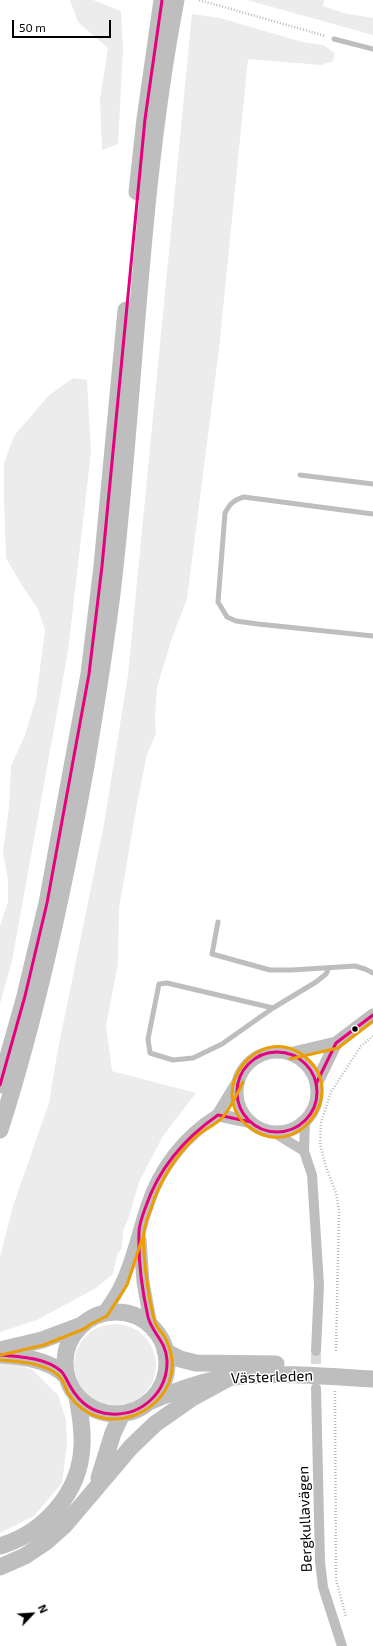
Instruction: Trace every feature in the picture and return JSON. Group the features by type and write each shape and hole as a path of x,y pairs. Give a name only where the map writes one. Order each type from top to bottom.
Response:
{"highway":[{"path":"0,1085 25,996 47,903 89,674 102,566 145,119 162,0"},
{"path":"0,1130 13,1090 38,996 60,903 102,674 124,483 140,279 157,122 176,0"},
{"path":"0,1546 11,1543 36,1528 63,1502 73,1485 82,1447 80,1414 76,1397 66,1376 65,1354 68,1344 82,1325 88,1320 104,1312 122,1313 136,1316 151,1326 160,1338 167,1362 163,1383 151,1401 132,1412 109,1414 97,1411 76,1397"},
{"path":"0,1350 42,1340 82,1325"},
{"name":"Västerleden","path":"165,1351 180,1359 196,1363 286,1364 373,1370"},
{"path":"0,1355 42,1361 59,1369 66,1376"},
{"name":"Västerleden","path":"151,1401 184,1388 229,1378 252,1375 282,1374 373,1379"},
{"path":"0,1567 25,1556 46,1542 77,1511 95,1487 131,1447 155,1424 192,1398 229,1378"},
{"path":"95,1487 106,1460 113,1433 122,1414"}],"street":[{"path":"290,1054 336,1042 373,1015"},
{"path":"316,1084 336,1042"},
{"path":"104,1312 122,1283 153,1191 161,1174 175,1153 194,1132 218,1115 250,1062 262,1055 276,1052 290,1054 307,1065 314,1077 317,1090 315,1104 305,1121 304,1151 312,1175 314,1200 319,1286 316,1351"},
{"path":"239,1080 239,1102 244,1113 251,1122"},
{"path":"218,1115 251,1122 259,1127 273,1132 304,1151"},
{"path":"273,1132 290,1130 305,1121"},
{"path":"139,1232 143,1282 151,1326"},
{"name":"Bergkullavägen","path":"316,1388 320,1562 323,1587 342,1646"}],"lane":[{"path":"334,39 373,49"},
{"path":"300,475 373,484"},
{"path":"373,514 244,497 235,500 230,504 225,513 218,602 227,617 236,621 373,636"},
{"path":"218,922 212,954 270,970 355,966 373,973"},
{"path":"273,1008 167,983 159,984 148,1039 150,1053 173,1060 193,1058 222,1044 273,1008 321,978 326,974 329,968"}],"path":[{"path":"199,0 334,39"},
{"path":"336,1351 339,1211 336,1193 326,1167 320,1144 321,1123 331,1092 361,1046 373,1036"},
{"path":"335,1391 336,1579 346,1619"}],"shaded area":[{"path":"70,0 93,0 121,11 123,50 118,144 102,150 100,99 108,48 78,22"},
{"path":"247,0 324,0 323,6 344,13 373,18 373,35"},
{"path":"192,14 220,18 302,42 323,45 335,53 333,61 321,65 248,59 219,349 187,599 172,638 157,687 155,717 156,734 147,754 119,908 118,964 106,1025 112,1071 196,1093 163,1136 139,1182 129,1217 123,1231 122,1248 117,1255 113,1274 96,1288 37,1320 0,1332 0,1257 13,1206 49,1103 57,1054 104,824 128,675"},
{"path":"73,378 87,380 91,452 68,651 12,961 0,1004 0,926 8,902 8,880 3,852 9,808 11,766 25,735 36,699 45,630 38,609 6,558 4,463 14,436 48,396"},
{"path":"115,1324 131,1327 144,1336 153,1349 156,1365 153,1381 144,1394 131,1403 115,1406 99,1403 86,1394 77,1381 74,1365 77,1349 86,1336 99,1327"},
{"path":"0,1363 21,1366 33,1370 58,1395 66,1419 67,1444 62,1483 34,1516 0,1533"}],"tunnel":[{"path":"316,1351 316,1379"}],"transit line":[{"path":"0,1085 25,996 47,903 89,674 102,566 145,119 162,0"},
{"path":"316,1084 336,1043 373,1015"},
{"path":"290,1059 338,1048 373,1021"},
{"path":"304,1056 287,1048 270,1047 255,1054 242,1065 234,1080 232,1096 237,1112 249,1127 267,1136 284,1137 299,1130 312,1119 320,1105 322,1088 318,1072 306,1058"},
{"path":"277,1052 292,1055 305,1064 314,1077 317,1092 314,1107 305,1120 292,1129 277,1132 262,1129 249,1120 240,1107 237,1092 240,1077 249,1064 262,1055 277,1052"},
{"path":"0,1360 30,1363 45,1367 52,1371 58,1375 64,1383 68,1393 76,1403 81,1408 98,1417 110,1419 134,1415 145,1410 162,1394 168,1384 172,1372 172,1360 166,1340 157,1327 150,1303 144,1252 145,1226 159,1188 176,1159 191,1141 222,1118 231,1105 243,1082"},
{"path":"0,1355 32,1358 55,1366 65,1376 70,1386 82,1402 92,1409 104,1413 122,1414 133,1411 151,1400 158,1392 163,1382 167,1360 162,1342 148,1317 141,1275 139,1232 151,1192 174,1155 184,1144 218,1115 251,1122"},
{"path":"1,1355 44,1345 84,1329 107,1316 127,1285 142,1239"}]}
